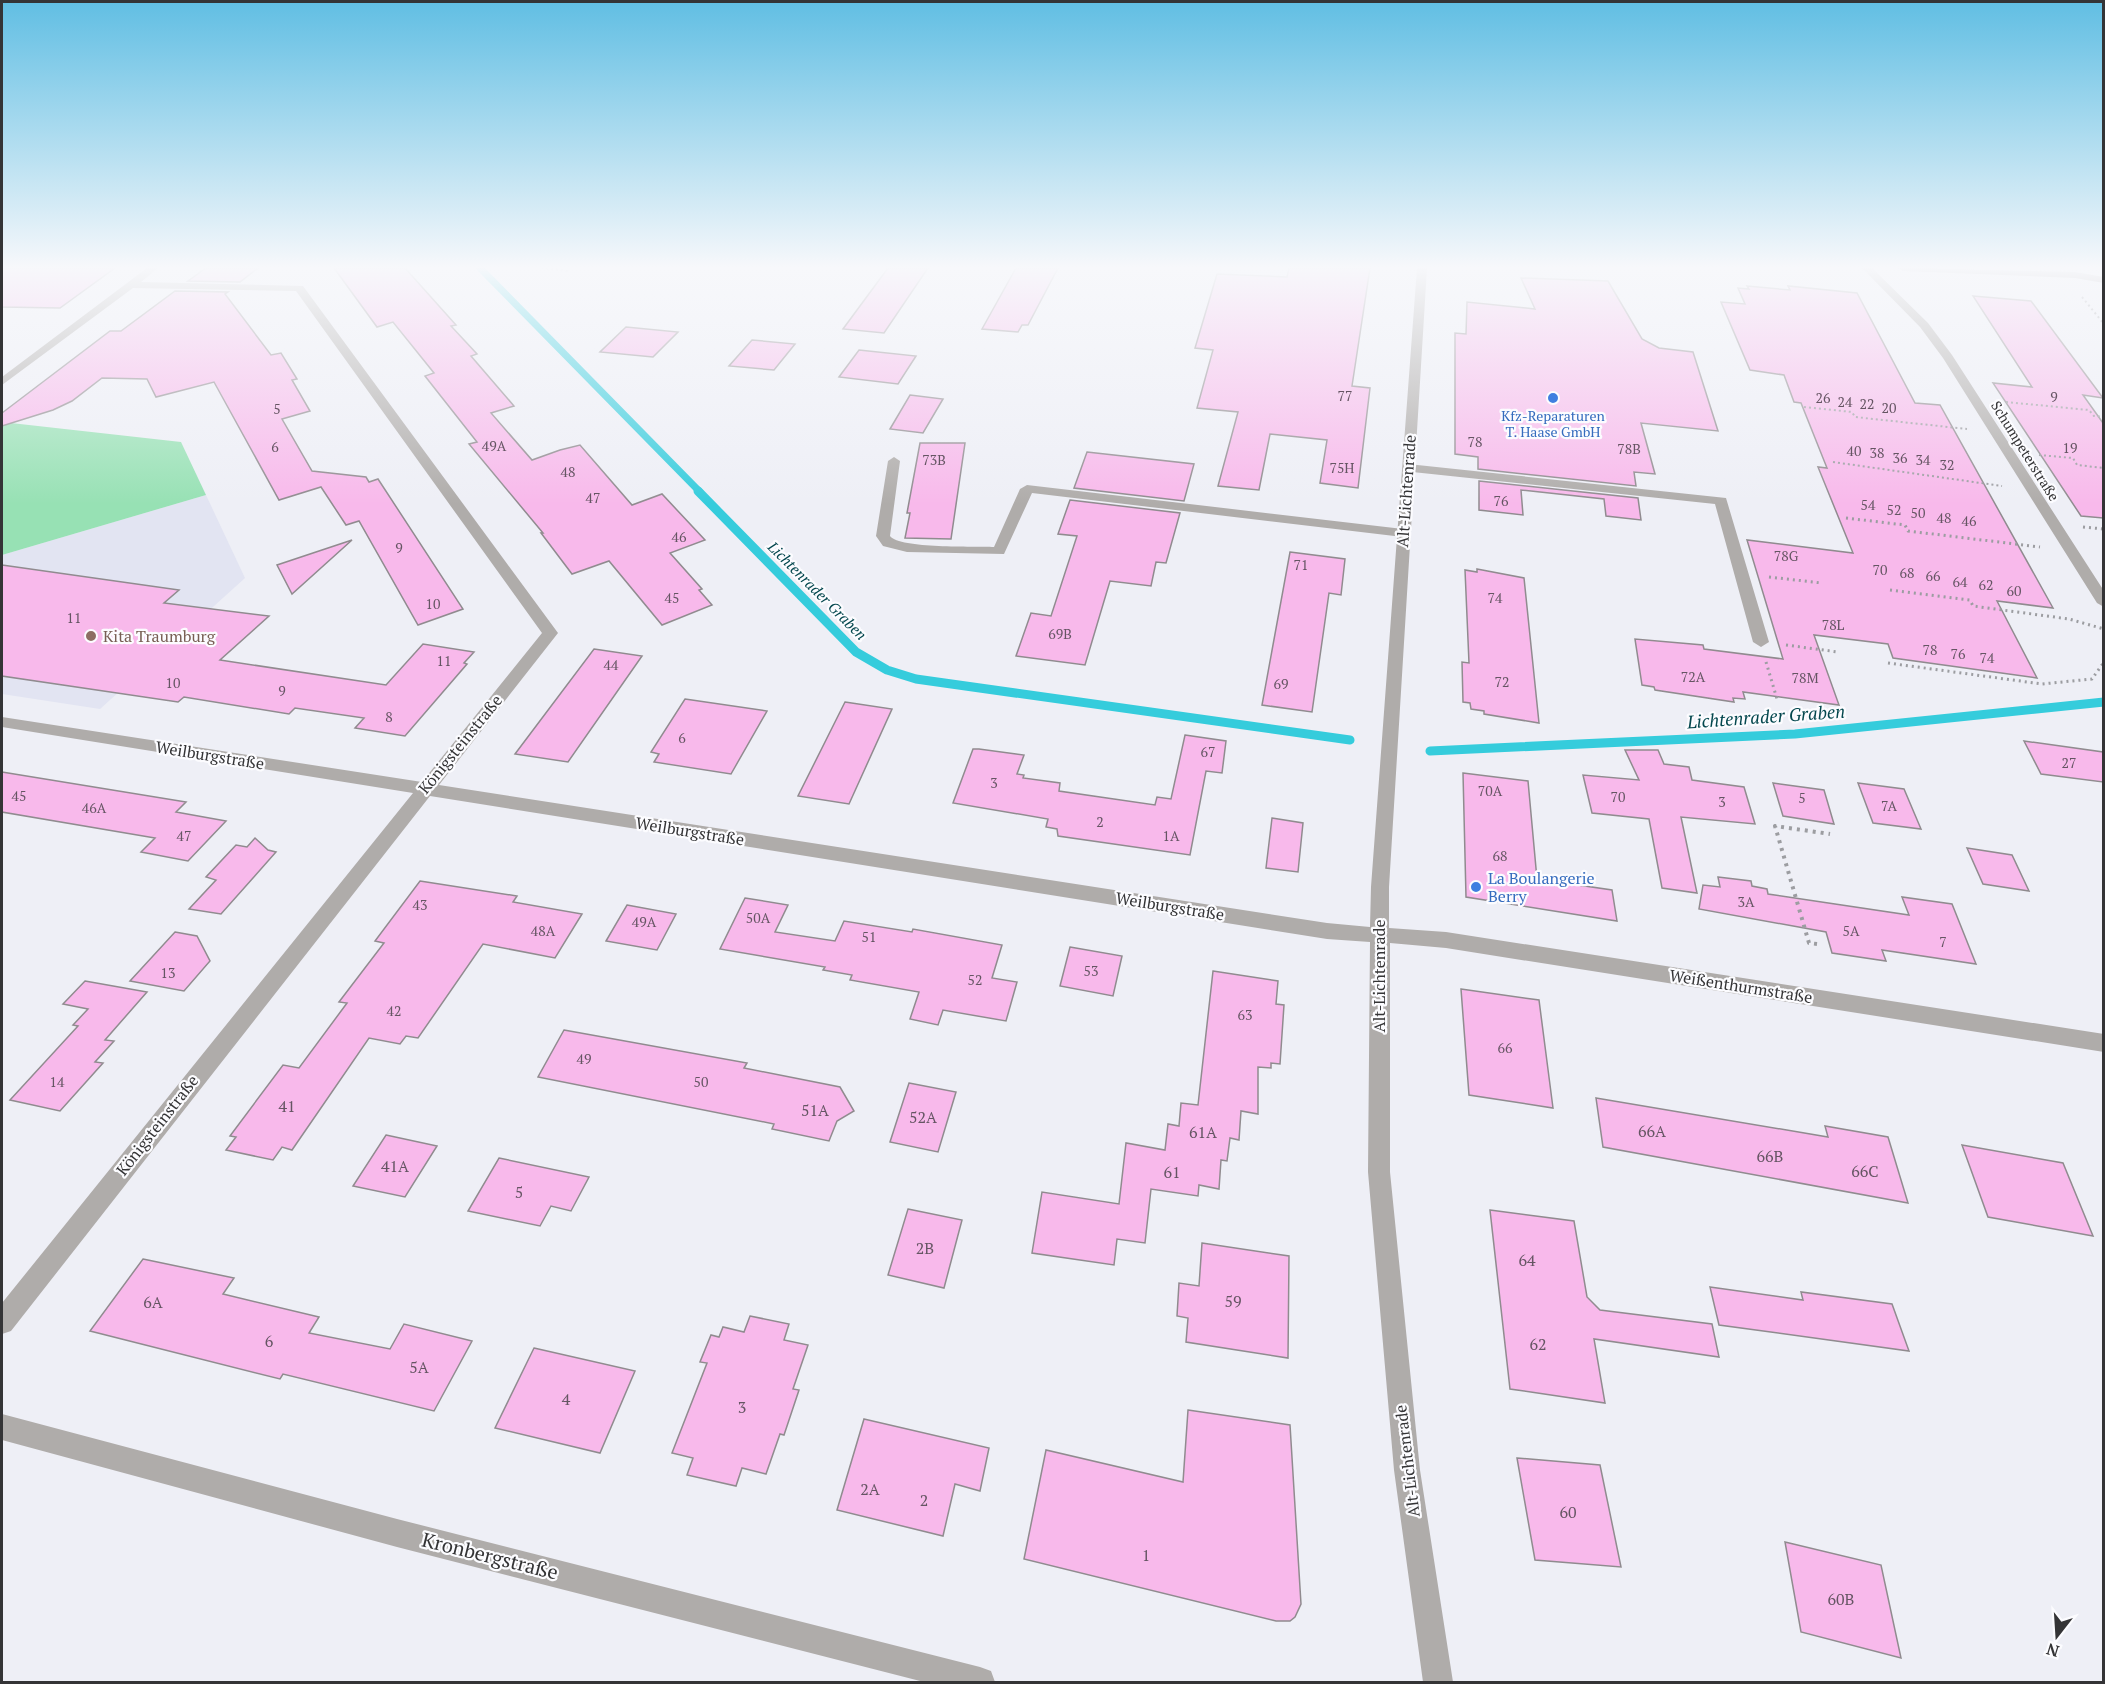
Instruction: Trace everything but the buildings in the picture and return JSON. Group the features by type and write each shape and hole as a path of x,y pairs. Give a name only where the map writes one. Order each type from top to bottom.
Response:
{"street":[{"path":"2,382 49,347"},
{"name":"Königsteinstraße","path":"2,1322 423,788 550,633 342,347"},
{"name":"Alt-Lichtenrade","path":"1416,347 1384,806 1379,935 1379,1172 1407,1470 1438,1683"},
{"name":"Schumpeterstraße","path":"1939,347 1975,399 2103,603"},
{"path":"894,462 883,536 888,543 907,548 999,551 1027,489 1403,533"},
{"path":"1408,468 1721,501 1761,642"},
{"name":"Weilburgstraße","path":"2,722 1303,927 1379,935"},
{"name":"Weißenthurmstraße","path":"1379,935 1446,940 2103,1043"},
{"name":"Kronbergstraße","path":"2,1426 397,1533 980,1683"}],"path":[{"path":"1975,399 2089,411 2094,416 2103,417"},
{"path":"1804,407 1852,412 1855,417 1996,432"},
{"path":"2008,451 2073,458 2077,465 2103,468"},
{"path":"1833,462 1908,471 1911,475 2032,489"},
{"path":"1846,518 1905,525 1908,531 2070,551"},
{"path":"1741,573 1822,583"},
{"path":"1890,590 1970,600 1973,606 2069,619 2103,629"},
{"path":"1777,699 1761,642 1838,652"},
{"path":"1888,663 2042,684 2092,679 2103,662"},
{"path":"1816,944 1809,943 1775,826 1830,834"}],"shaded area":[{"name":"Kita Traumburg","path":"206,495 245,578 100,709 2,694 2,555"}],"green space":[{"path":"2,422 181,442 206,495 2,555"}],"waterway":[{"name":"Lichtenrader Graben","path":"557,347 700,492"},
{"name":"Lichtenrader Graben","path":"698,491 856,652 887,670 916,679 1350,740"},
{"name":"Lichtenrader Graben","path":"1430,751 1795,734 2104,702"}],"place":[{"name":"Kfz-Reparaturen T. Haase GmbH","path":"1553,398"},
{"name":"Kita Traumburg","path":"91,636"},
{"name":"La Boulangerie Berry","path":"1476,887"}]}
